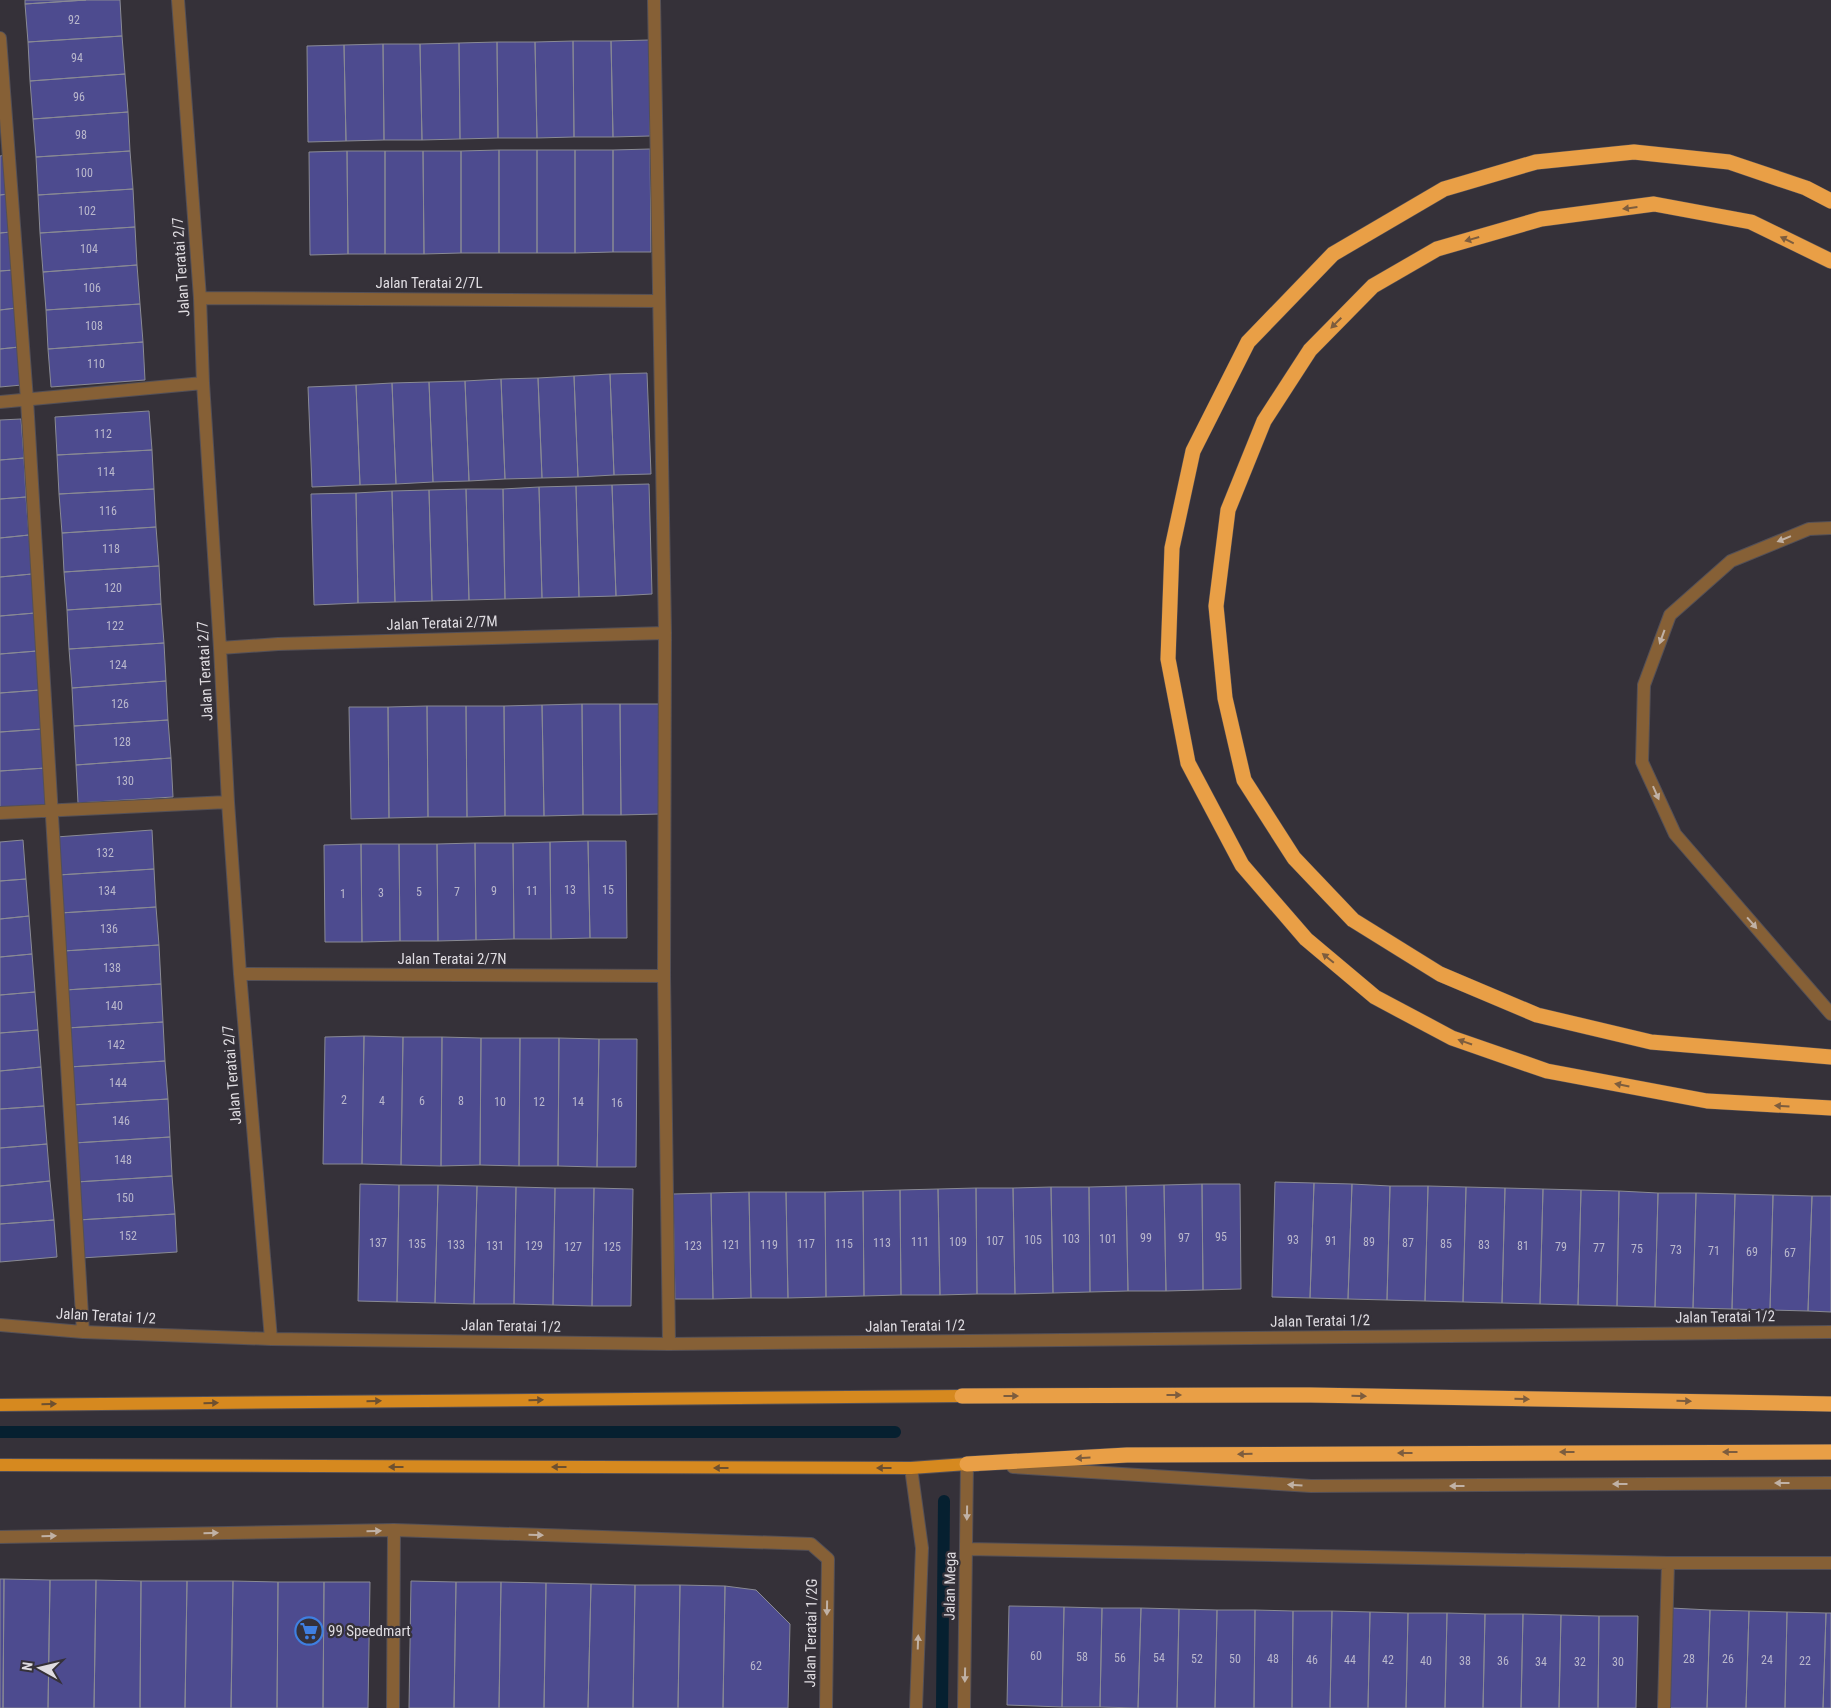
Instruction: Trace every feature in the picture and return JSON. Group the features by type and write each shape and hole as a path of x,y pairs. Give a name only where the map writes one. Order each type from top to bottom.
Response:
{"highway":[{"path":"1831,201 1806,188 1729,162 1634,152 1536,162 1444,189 1333,254 1248,342 1193,452 1172,548 1168,659 1188,764 1242,865 1306,939 1375,997 1452,1038 1547,1070 1706,1101 1831,1108"},
{"path":"1831,261 1751,222 1654,204 1541,219 1437,249 1373,286 1310,350 1264,422 1228,510 1216,606 1225,698 1244,780 1294,858 1354,920 1440,974 1537,1015 1651,1042 1831,1057"},
{"path":"962,1396 1310,1395 1831,1404"},
{"path":"967,1464 1127,1455 1831,1452"}],"main road":[{"path":"0,1405 962,1396"},
{"path":"0,1466 911,1468 967,1464"}],"street":[{"name":"Jalan Teratai 2/7","path":"178,0 200,298 203,383 228,802 240,974 271,1339"},
{"path":"654,0 665,633 664,976 669,1344"},
{"path":"0,38 27,400 84,1332"},
{"name":"Jalan Teratai 2/7L","path":"200,298 658,301"},
{"path":"0,402 203,383"},
{"path":"1831,528 1809,529 1731,561 1670,615 1644,686 1642,762 1674,834 1831,1014"},
{"name":"Jalan Teratai 2/7M","path":"220,648 278,644 665,633"},
{"path":"0,813 228,802"},
{"name":"Jalan Teratai 2/7N","path":"240,974 664,976"},
{"name":"Jalan Teratai 1/2","path":"0,1325 84,1332 271,1339 669,1344 1831,1332"},
{"path":"967,1464 1311,1486 1831,1483"},
{"name":"Jalan Mega","path":"964,1708 967,1464"},
{"name":"Jalan Mega","path":"911,1468 922,1548 916,1708"},
{"path":"0,1537 394,1530 393,1708"},
{"name":"Jalan Teratai 1/2G","path":"394,1530 811,1544 828,1559 826,1708"},
{"path":"967,1549 1668,1562 1831,1563"},
{"path":"1664,1708 1668,1562"}],"building":[{"path":"25,0 86,0 25,4"},
{"path":"120,0 122,36 28,42 25,4"},
{"path":"122,36 125,74 30,81 28,42"},
{"path":"649,40 650,136 613,137 611,41"},
{"path":"573,41 574,137 537,138 535,42"},
{"path":"573,41 611,41 613,137 574,137"},
{"path":"497,42 498,138 460,139 459,43"},
{"path":"497,42 535,42 537,138 498,138"},
{"path":"459,43 460,139 422,140 420,44"},
{"path":"383,44 384,140 346,141 344,45"},
{"path":"383,44 420,44 422,140 384,140"},
{"path":"344,45 346,141 308,142 307,46"},
{"path":"125,74 128,112 33,119 30,81"},
{"path":"128,112 130,151 36,157 33,119"},
{"path":"650,149 651,252 613,252 613,150"},
{"path":"499,150 537,150 537,253 499,253"},
{"path":"499,150 499,253 461,253 461,151"},
{"path":"537,150 575,150 575,253 537,253"},
{"path":"575,150 613,150 613,252 575,253"},
{"path":"130,151 133,189 38,195 36,157"},
{"path":"347,151 385,151 385,254 348,254"},
{"path":"347,151 348,254 310,255 309,152"},
{"path":"385,151 423,151 424,254 385,254"},
{"path":"423,151 461,151 461,253 424,254"},
{"path":"5,155 8,194 0,195 0,156"},
{"path":"133,189 135,227 40,233 38,195"},
{"path":"8,194 11,232 0,233 0,195"},
{"path":"135,227 137,265 43,272 40,233"},
{"path":"11,232 14,270 0,271 0,233"},
{"path":"137,265 140,304 46,310 43,272"},
{"path":"14,270 16,308 0,310 0,271"},
{"path":"140,304 143,342 48,349 46,310"},
{"path":"16,308 19,347 0,349 0,310"},
{"path":"143,342 145,380 51,387 48,349"},
{"path":"19,347 22,385 0,387 0,349"},
{"path":"647,373 651,474 614,475 610,374"},
{"path":"610,374 614,475 578,477 574,376"},
{"path":"574,376 578,477 542,478 538,378"},
{"path":"538,378 542,478 505,479 501,379"},
{"path":"501,379 505,479 469,481 465,381"},
{"path":"465,381 469,481 433,482 429,382"},
{"path":"429,382 433,482 396,484 392,383"},
{"path":"392,383 396,484 360,485 356,385"},
{"path":"356,385 360,485 312,487 308,387"},
{"path":"149,411 152,450 57,455 55,417"},
{"path":"21,419 24,458 0,460 0,420"},
{"path":"152,450 154,489 59,494 57,455"},
{"path":"24,458 26,497 0,499 0,460"},
{"path":"649,484 652,594 616,596 612,485"},
{"path":"612,485 616,596 579,597 576,486"},
{"path":"576,486 579,597 542,598 539,487"},
{"path":"539,487 542,598 505,599 503,489"},
{"path":"154,489 156,527 62,533 59,494"},
{"path":"466,489 503,489 505,599 469,600"},
{"path":"466,489 469,600 432,601 429,490"},
{"path":"429,490 432,601 395,602 392,491"},
{"path":"392,491 395,602 358,603 356,493"},
{"path":"356,493 358,603 314,605 311,494"},
{"path":"26,497 29,535 0,538 0,499"},
{"path":"156,527 159,566 64,572 62,533"},
{"path":"29,535 32,574 0,577 0,538"},
{"path":"159,566 161,604 67,610 64,572"},
{"path":"32,574 35,613 0,616 0,577"},
{"path":"161,604 164,643 69,649 67,610"},
{"path":"35,613 37,651 0,654 0,616"},
{"path":"164,643 166,681 72,688 69,649"},
{"path":"37,651 40,690 0,693 0,654"},
{"path":"166,681 168,720 74,726 72,688"},
{"path":"40,690 43,729 0,732 0,693"},
{"path":"582,704 583,815 544,816 542,705"},
{"path":"582,704 620,704 621,815 583,815"},
{"path":"620,704 659,704 660,814 621,815"},
{"path":"542,705 544,816 505,816 504,706"},
{"path":"427,706 428,817 389,818 388,707"},
{"path":"427,706 466,706 467,817 428,817"},
{"path":"466,706 504,706 505,816 467,817"},
{"path":"349,707 388,707 389,818 351,819"},
{"path":"168,720 171,758 76,765 74,726"},
{"path":"43,729 46,768 0,771 0,732"},
{"path":"171,758 173,797 78,803 76,765"},
{"path":"46,768 49,807 0,810 0,771"},
{"path":"152,830 154,869 58,875 56,837"},
{"path":"23,840 26,879 0,881 0,842"},
{"path":"588,841 626,841 627,938 590,938"},
{"path":"588,841 590,938 551,939 550,842"},
{"path":"550,842 551,939 514,939 513,843"},
{"path":"475,843 513,843 514,939 476,940"},
{"path":"475,843 476,940 438,941 437,844"},
{"path":"361,844 399,844 400,941 362,942"},
{"path":"361,844 362,942 325,942 324,845"},
{"path":"399,844 437,844 438,941 400,941"},
{"path":"154,869 156,907 60,913 58,875"},
{"path":"26,879 29,916 0,919 0,881"},
{"path":"156,907 159,945 63,951 60,913"},
{"path":"29,916 32,954 0,957 0,919"},
{"path":"159,945 161,984 65,990 63,951"},
{"path":"32,954 35,992 0,995 0,957"},
{"path":"161,984 163,1022 67,1028 65,990"},
{"path":"35,992 38,1030 0,1033 0,995"},
{"path":"163,1022 165,1061 69,1067 67,1028"},
{"path":"38,1030 41,1067 0,1071 0,1033"},
{"path":"364,1036 362,1164 323,1164 325,1037"},
{"path":"364,1036 403,1037 401,1165 362,1164"},
{"path":"403,1037 442,1037 441,1166 401,1165"},
{"path":"442,1037 481,1038 480,1165 441,1166"},
{"path":"481,1038 520,1038 519,1166 480,1165"},
{"path":"520,1038 559,1038 558,1166 519,1166"},
{"path":"559,1038 599,1039 597,1167 558,1166"},
{"path":"599,1039 637,1039 636,1167 597,1167"},
{"path":"165,1061 168,1099 72,1105 69,1067"},
{"path":"41,1067 44,1106 0,1109 0,1071"},
{"path":"168,1099 170,1137 74,1143 72,1105"},
{"path":"44,1106 47,1144 0,1148 0,1109"},
{"path":"170,1137 172,1176 76,1182 74,1143"},
{"path":"47,1144 50,1181 0,1186 0,1148"},
{"path":"172,1176 175,1214 78,1220 76,1182"},
{"path":"50,1181 54,1220 0,1224 0,1186"},
{"path":"1275,1182 1314,1183 1310,1298 1272,1297"},
{"path":"1314,1183 1352,1184 1348,1299 1310,1298"},
{"path":"360,1184 399,1185 397,1302 358,1301"},
{"path":"1202,1184 1240,1184 1241,1289 1203,1290"},
{"path":"1202,1184 1203,1290 1166,1291 1164,1185"},
{"path":"1352,1184 1390,1186 1387,1300 1348,1299"},
{"path":"399,1185 438,1185 435,1303 397,1302"},
{"path":"438,1185 477,1186 474,1304 435,1303"},
{"path":"1164,1185 1166,1291 1128,1291 1126,1186"},
{"path":"477,1186 516,1187 514,1304 474,1304"},
{"path":"1126,1186 1128,1291 1090,1292 1089,1187"},
{"path":"1390,1186 1428,1186 1425,1301 1387,1300"},
{"path":"1428,1186 1466,1187 1463,1302 1425,1301"},
{"path":"516,1187 555,1188 553,1305 514,1304"},
{"path":"1051,1187 1089,1187 1090,1292 1053,1293"},
{"path":"1051,1187 1053,1293 1015,1294 1013,1188"},
{"path":"1466,1187 1505,1188 1502,1303 1463,1302"},
{"path":"555,1188 594,1188 592,1306 553,1305"},
{"path":"594,1188 633,1189 631,1306 592,1306"},
{"path":"976,1188 1013,1188 1015,1294 977,1294"},
{"path":"976,1188 977,1294 940,1295 938,1189"},
{"path":"1505,1188 1543,1189 1540,1304 1502,1303"},
{"path":"938,1189 940,1295 901,1295 900,1190"},
{"path":"1543,1189 1581,1190 1578,1305 1540,1304"},
{"path":"900,1190 901,1295 864,1296 863,1191"},
{"path":"1581,1190 1619,1191 1617,1306 1578,1305"},
{"path":"863,1191 864,1296 826,1297 825,1192"},
{"path":"1619,1191 1658,1193 1655,1307 1617,1306"},
{"path":"749,1192 786,1192 788,1298 751,1298"},
{"path":"749,1192 751,1298 713,1299 711,1193"},
{"path":"786,1192 825,1192 826,1297 788,1298"},
{"path":"711,1193 713,1299 675,1299 673,1194"},
{"path":"1658,1193 1696,1193 1693,1308 1655,1307"},
{"path":"1696,1193 1735,1194 1732,1309 1693,1308"},
{"path":"1735,1194 1773,1195 1770,1310 1732,1309"},
{"path":"1773,1195 1812,1196 1808,1311 1770,1310"},
{"path":"1812,1196 1831,1196 1831,1312 1808,1311"},
{"path":"175,1214 177,1252 81,1258 78,1220"},
{"path":"54,1220 57,1257 0,1262 0,1224"},
{"path":"0,1579 4,1579 3,1708 0,1708"},
{"path":"4,1579 50,1580 48,1708 3,1708"},
{"path":"50,1580 96,1580 94,1708 48,1708"},
{"path":"96,1580 141,1581 140,1708 94,1708"},
{"path":"141,1581 187,1581 185,1708 140,1708"},
{"path":"187,1581 233,1581 231,1708 185,1708"},
{"path":"233,1581 278,1582 277,1708 231,1708"},
{"path":"411,1581 456,1582 454,1708 409,1708"},
{"path":"278,1582 324,1582 323,1708 277,1708"},
{"path":"324,1582 370,1582 368,1708 323,1708"},
{"path":"456,1582 501,1582 499,1708 454,1708"},
{"path":"501,1582 546,1583 544,1708 499,1708"},
{"path":"546,1583 591,1584 588,1708 544,1708"},
{"path":"591,1584 635,1585 633,1708 588,1708"},
{"path":"635,1585 680,1585 678,1708 633,1708"},
{"path":"680,1585 725,1586 723,1708 678,1708"},
{"path":"725,1586 756,1590 790,1624 788,1708 723,1708"},
{"path":"1009,1606 1064,1607 1062,1707 1007,1705"},
{"path":"1064,1607 1102,1608 1100,1707 1062,1707"},
{"path":"1102,1608 1141,1608 1138,1708 1100,1707"},
{"path":"1141,1608 1179,1609 1177,1708 1138,1708"},
{"path":"1671,1608 1710,1610 1707,1708 1669,1708"},
{"path":"1179,1609 1217,1610 1215,1708 1177,1708"},
{"path":"1217,1610 1255,1610 1254,1708 1215,1708"},
{"path":"1255,1610 1293,1611 1292,1708 1254,1708"},
{"path":"1710,1610 1749,1611 1746,1708 1707,1708"},
{"path":"1293,1611 1332,1611 1330,1708 1292,1708"},
{"path":"1332,1611 1370,1612 1368,1708 1330,1708"},
{"path":"1749,1611 1787,1612 1785,1708 1746,1708"},
{"path":"1370,1612 1408,1613 1406,1708 1368,1708"},
{"path":"1787,1612 1826,1613 1823,1708 1785,1708"},
{"path":"1408,1613 1447,1613 1445,1708 1406,1708"},
{"path":"1447,1613 1485,1614 1483,1708 1445,1708"},
{"path":"1826,1613 1831,1613 1831,1708 1823,1708"},
{"path":"1485,1614 1523,1614 1521,1708 1483,1708"},
{"path":"1523,1614 1561,1615 1559,1708 1521,1708"},
{"path":"1561,1615 1599,1616 1598,1708 1559,1708"},
{"path":"1599,1616 1638,1616 1636,1708 1598,1708"}],"waterway":[{"path":"0,1432 895,1432"},
{"path":"942,1708 944,1501"}],"place":[{"name":"99 Speedmart","path":"309,1631"}]}
